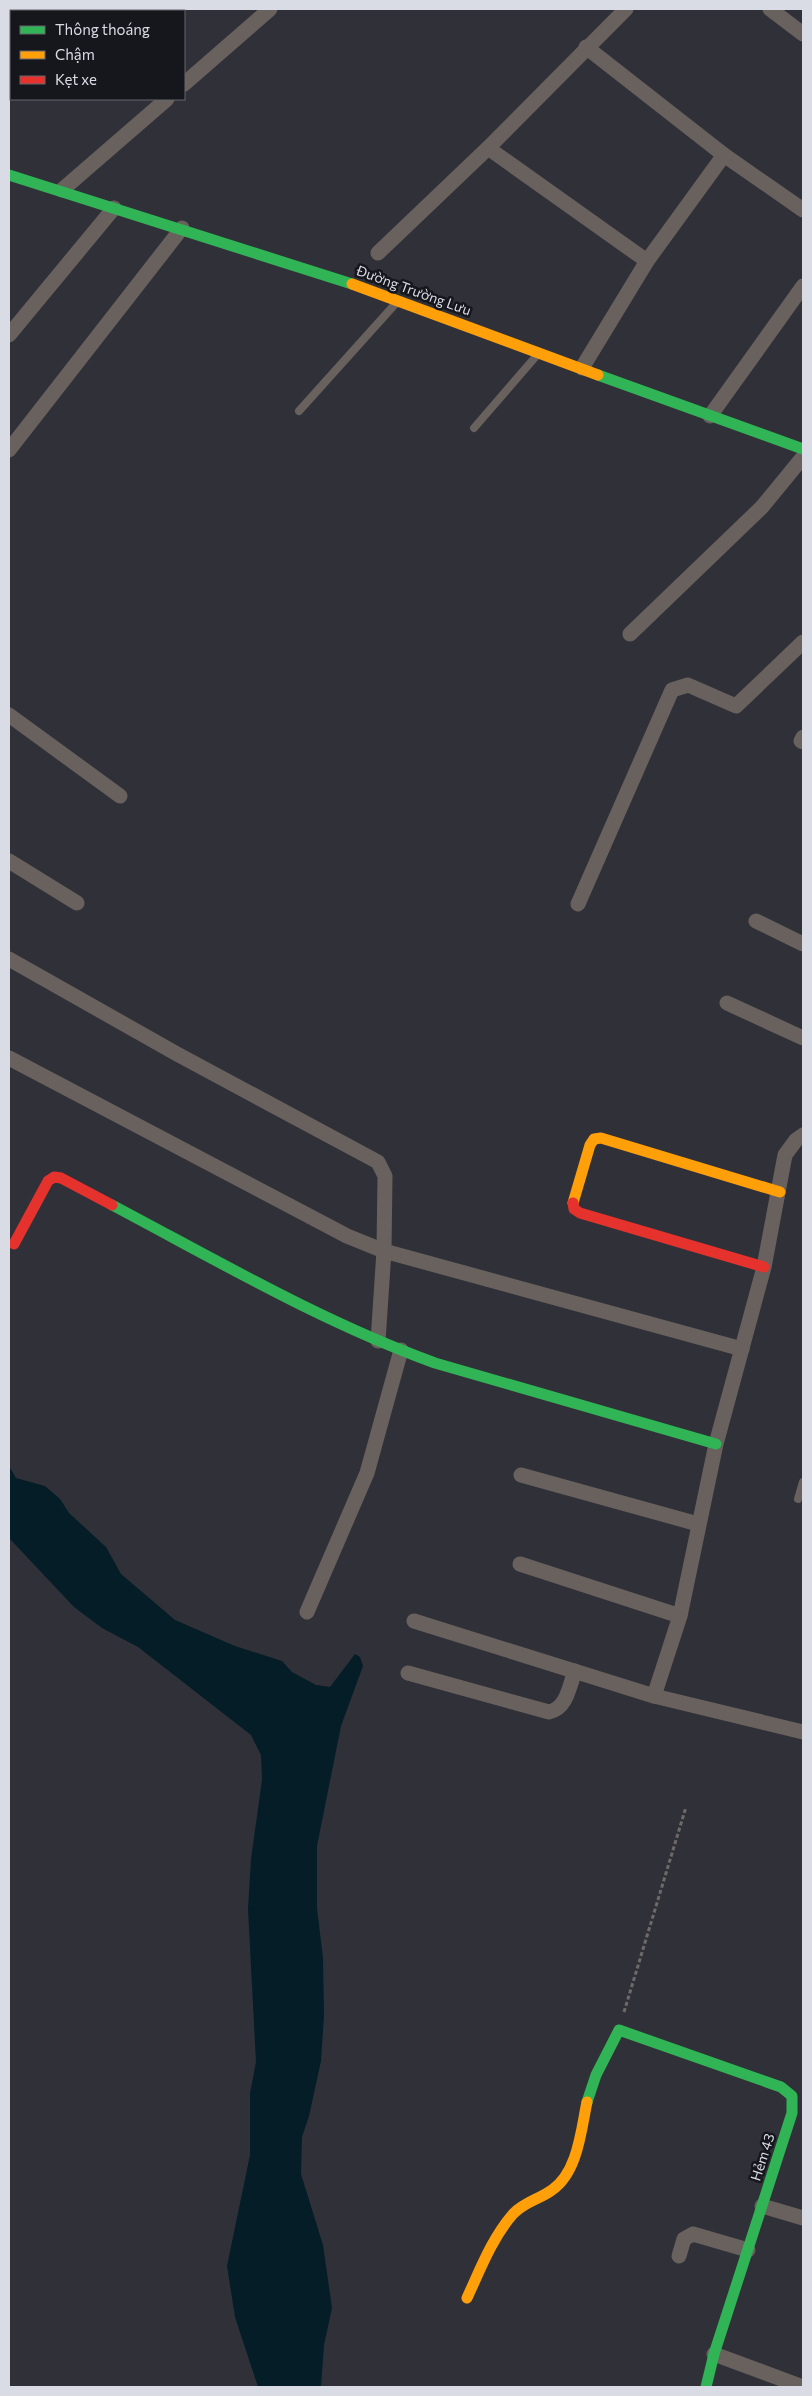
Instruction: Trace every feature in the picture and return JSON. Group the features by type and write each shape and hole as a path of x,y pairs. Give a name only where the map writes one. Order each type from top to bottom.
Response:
{"street":[{"path":"185,83 270,9"},
{"path":"378,253 488,148 586,47 626,9"},
{"path":"770,9 803,34"},
{"path":"586,47 724,155 803,210"},
{"path":"62,190 166,100"},
{"path":"488,148 647,261"},
{"path":"582,368 647,261 724,155"},
{"name":"Đường Trường Lưu","path":"9,174 344,280 803,449"},
{"path":"9,335 114,208"},
{"path":"9,450 182,228"},
{"path":"710,416 803,286"},
{"path":"630,634 762,507 803,457"},
{"path":"578,904 672,690 688,685 736,706 803,642"},
{"path":"9,715 120,796"},
{"path":"803,737 801,741 803,742"},
{"path":"9,861 77,903"},
{"path":"756,921 803,944"},
{"path":"9,959 176,1054 378,1162 385,1176 384,1251 378,1341"},
{"path":"727,1003 803,1038"},
{"path":"9,1058 347,1236 384,1251 742,1349"},
{"path":"654,1696 680,1616 716,1444 764,1267 780,1192 785,1155 796,1140 803,1135"},
{"path":"764,1267 580,1214 574,1210 573,1202 590,1145 594,1139 601,1138 780,1192"},
{"path":"14,1244 48,1181 54,1178 61,1178 316,1314 378,1341 435,1363 716,1444"},
{"path":"307,1612 367,1474 406,1352"},
{"path":"521,1475 698,1524"},
{"path":"520,1564 680,1616"},
{"path":"414,1621 654,1696 803,1732"},
{"path":"408,1672 549,1712 557,1710 562,1705 575,1671"},
{"path":"467,2298 488,2255 515,2212 533,2198 551,2192 564,2180 577,2150 590,2090 622,2031"},
{"name":"Hẻm 43","path":"622,2031 781,2087 792,2096 792,2113 714,2354 706,2387"},
{"path":"762,2206 803,2218"},
{"path":"679,2256 684,2239 687,2235 693,2234 748,2250"},
{"path":"714,2354 803,2387"}],"lane":[{"path":"299,411 398,300"},
{"path":"474,428 540,353"},
{"path":"798,1499 803,1482"}],"path":[{"path":"622,2031 686,1807"}],"water":[{"path":"9,1466 16,1478 45,1486 60,1499 69,1513 106,1547 121,1574 175,1620 235,1646 282,1661 292,1672 316,1685 330,1687 355,1654 360,1657 363,1666 341,1726 317,1846 317,1908 323,1958 324,2016 321,2061 309,2116 302,2137 301,2174 323,2245 332,2308 324,2345 321,2387 258,2387 235,2317 227,2266 250,2155 250,2093 256,2062 248,1909 251,1859 262,1780 261,1755 251,1735 138,1647 102,1628 74,1607 9,1538"}],"traffic: fast":[{"path":"9,175 352,284"},
{"path":"598,375 803,449"},
{"path":"112,1205 271,1290 393,1347 435,1363 716,1444"},
{"path":"587,2102 596,2075 619,2030 781,2087 792,2096 792,2113 714,2354 706,2387"}],"traffic: slow":[{"path":"352,284 598,375"},
{"path":"573,1203 590,1145 594,1139 601,1138 780,1192"},
{"path":"467,2298 499,2233 513,2214 522,2206 552,2190 568,2173 577,2150 587,2102"}],"traffic: jam":[{"path":"14,1244 48,1181 54,1177 61,1178 112,1205"},
{"path":"573,1203 574,1209 580,1213 764,1267"}]}
